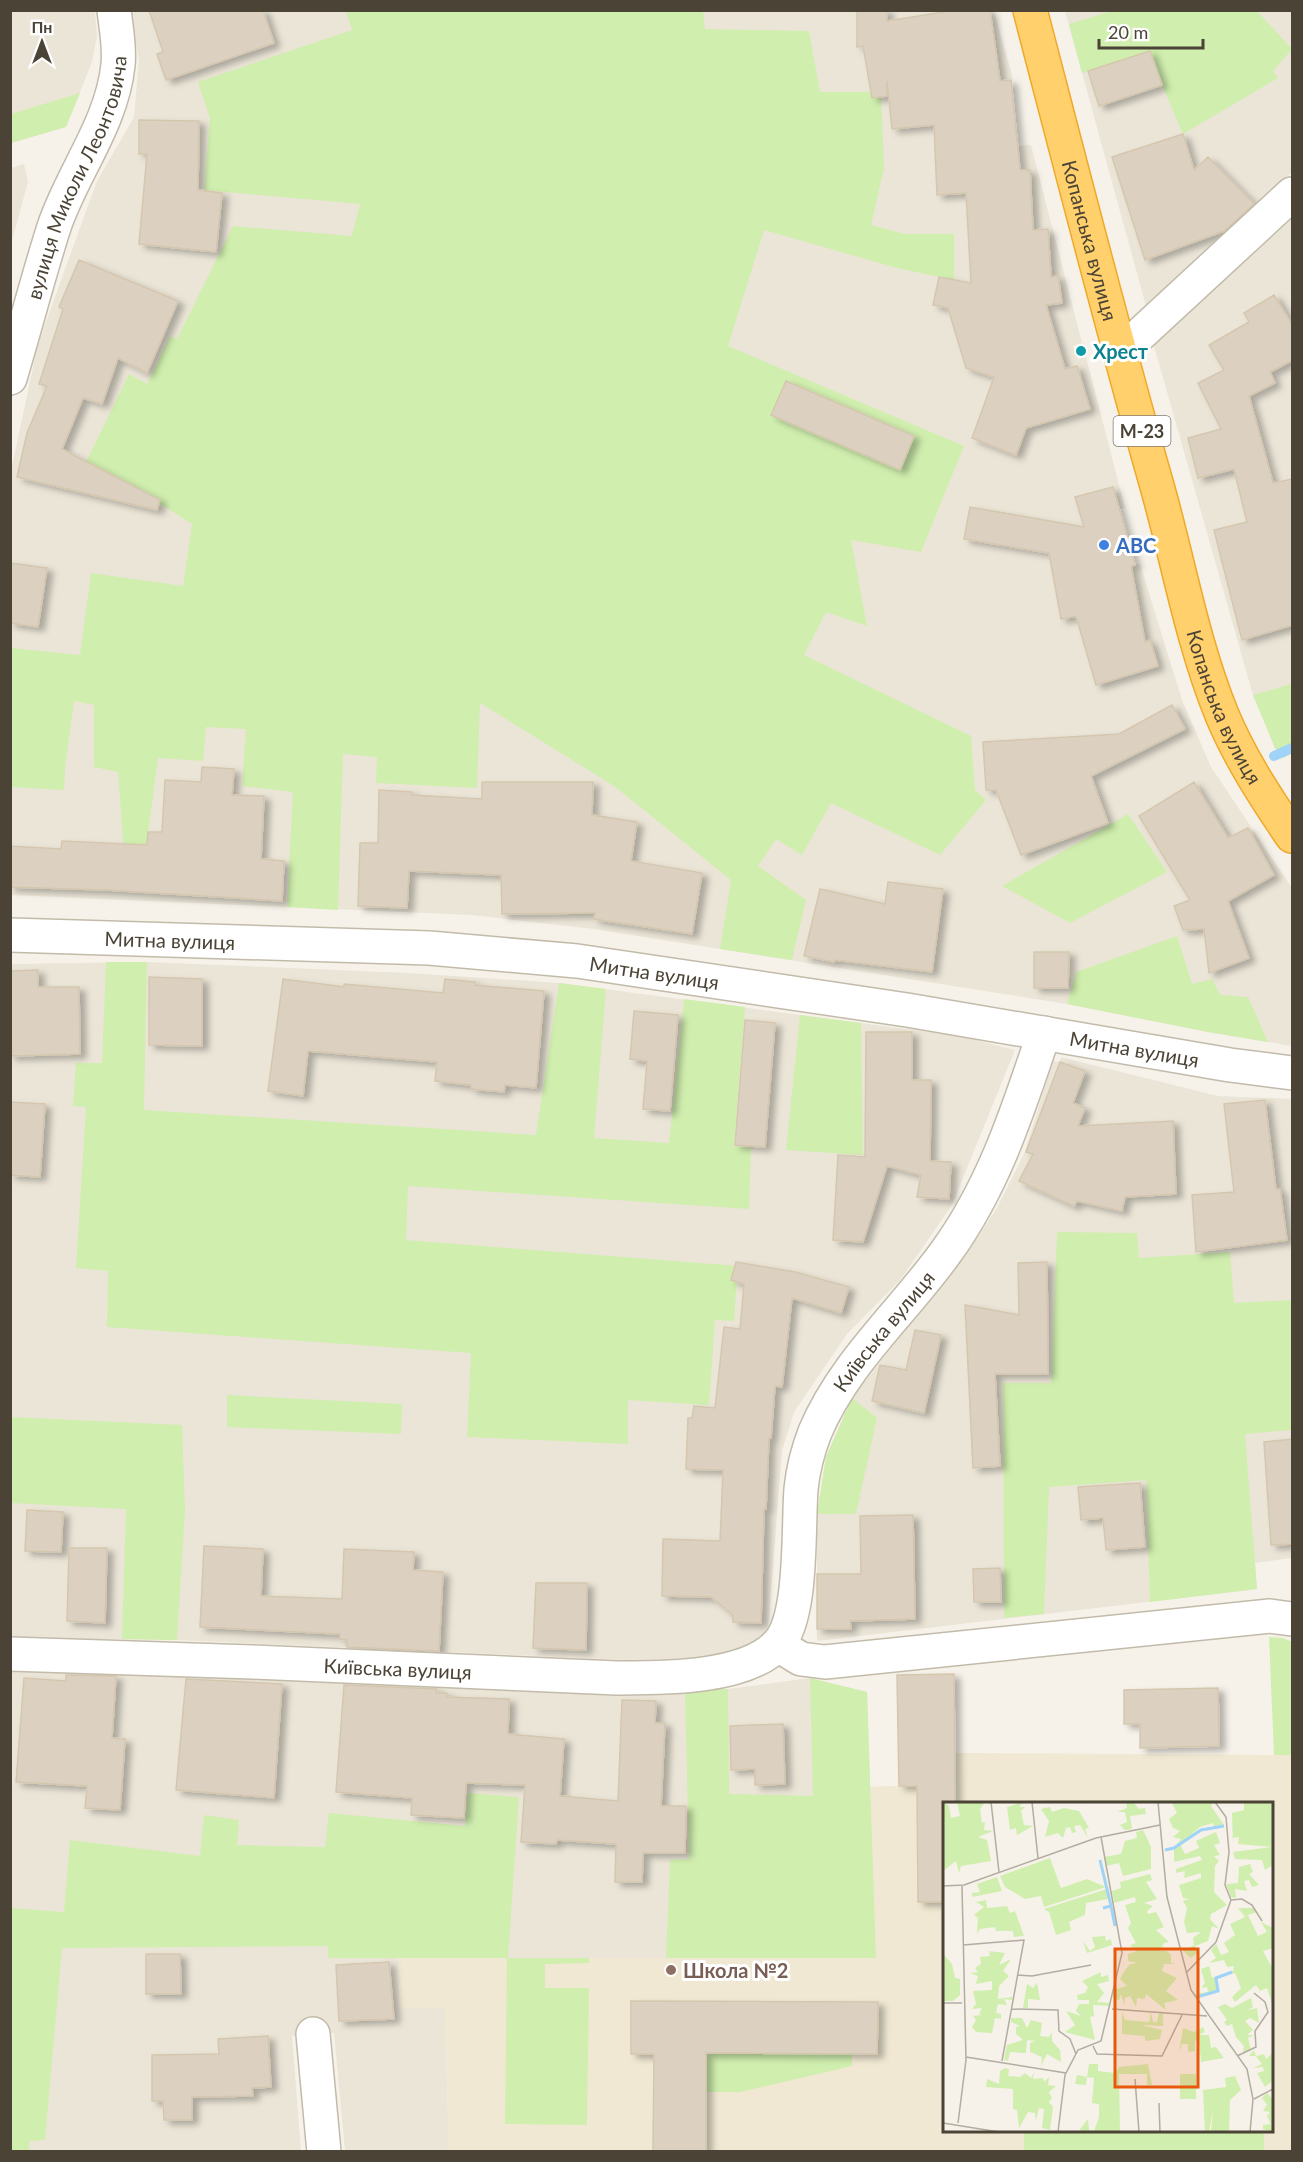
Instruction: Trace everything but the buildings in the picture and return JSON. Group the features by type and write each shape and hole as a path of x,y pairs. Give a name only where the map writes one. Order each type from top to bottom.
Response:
{"highway":[{"name":"Копанська вулиця","path":"1030,10 1197,639 1222,715 1265,796 1293,836"}],"street":[{"name":"вулиця Миколи Леонтовича","path":"10,378 55,226 114,90 118,64 114,10"},
{"path":"1120,353 1293,194"},
{"name":"Митна вулиця","path":"10,935 429,948 577,961 907,1010 1230,1065 1293,1073"},
{"name":"Київська вулиця","path":"10,1654 218,1660 618,1678 664,1678 705,1674 738,1666 763,1656 778,1645 791,1621 795,1598 801,1487 806,1460 816,1431 849,1372 945,1253 971,1215 1003,1150 1044,1033"},
{"path":"778,1645 801,1659 825,1662 1270,1616 1293,1619"},
{"path":"313,2034 324,2151"}],"shaded area":[{"path":"11,11 95,11 97,36 92,62 66,127 11,143"},
{"path":"130,11 994,11 1013,79 1011,80 1018,146 1031,145 1082,343 1073,346 1078,359 1086,357 1125,508 1119,509 1135,565 1140,564 1182,700 1211,767 1292,888 1292,1046 1067,1004 594,929 472,915 11,895 11,471 38,344 97,181 134,117 139,60"},
{"path":"1065,11 1292,11 1292,172 1146,306"},
{"path":"24,164 28,182 11,244 11,168"},
{"path":"1292,218 1292,740 1275,748 1253,695 1154,346"},
{"path":"147,962 408,973 559,983 959,1036 1015,1050 952,1205 901,1279 847,1334 794,1412 782,1451 768,1629 761,1637 738,1650 697,1658 626,1660 177,1640 11,1638 10,964"},
{"path":"1061,1057 1218,1096 1292,1099 1292,1558 1255,1563 1257,1589 817,1641 817,1514 826,1457 852,1398 978,1237 997,1208 1024,1154 1053,1061 1060,1062"},
{"path":"11,1670 250,1676 618,1693 728,1689 810,1678 867,1692 876,1958 398,1958 400,2008 445,2008 449,2151 345,2151 334,2033 292,2036 301,2151 11,2152"},
{"name":"Школа №2","path":"955,1753 1292,1755 1292,2151 449,2151 445,2008 400,2008 398,1958 876,1958 870,1787 886,1786 917,1786 918,1901 943,1902 943,2132 1273,2132 1273,1802 955,1802"}],"green space":[{"path":"703,10 705,29 809,31 820,92 881,92 884,168 871,225 905,234 954,234 954,280 897,268 764,230 728,346 964,446 921,552 851,540 867,626 826,612 804,655 971,736 975,790 986,800 940,855 831,803 802,855 776,839 758,866 806,900 792,960 720,949 731,880 614,786 480,703 477,788 376,783 377,757 343,754 338,910 287,907 293,792 242,786 246,729 206,727 203,761 158,758 148,832 146,867 125,865 118,772 94,767 94,705 74,701 64,790 11,787 11,648 80,655 91,573 183,586 192,524 129,484 86,462 129,374 147,384 170,336 177,339 233,226 352,236 360,204 204,190 210,118 198,82 352,30 346,11"},
{"path":"1112,11 1257,11 1292,49 1273,71 1278,78 1183,134 1150,51 1082,73 1069,24"},
{"path":"80,93 66,127 11,143 11,114"},
{"path":"1292,684 1292,753 1283,758 1275,748 1253,695"},
{"path":"1128,814 1167,872 1070,923 1002,886"},
{"path":"1177,936 1192,984 1212,979 1220,995 1248,997 1268,1042 1067,1004 1076,972"},
{"path":"106,962 147,962 144,1110 536,1135 559,983 606,989 594,1138 669,1143 684,999 745,1007 734,1146 751,1148 749,1209 408,1186 406,1240 738,1266 734,1321 715,1320 709,1405 628,1400 628,1444 467,1437 471,1353 107,1327 108,1271 76,1268 86,1107 73,1106 76,1063 102,1063"},
{"path":"800,1015 861,1023 863,1155 786,1150"},
{"path":"1057,1232 1137,1233 1139,1258 1230,1252 1234,1303 1292,1300 1292,1430 1245,1434 1257,1589 1150,1602 1146,1480 1049,1487 1044,1614 1004,1618 1003,1383 1051,1383"},
{"path":"227,1395 402,1404 401,1434 227,1427"},
{"path":"852,1398 877,1418 856,1514 817,1514 826,1457"},
{"path":"11,1417 182,1425 185,1511 177,1640 122,1639 126,1509 11,1503"},
{"path":"1269,1637 1283,1638 1292,1642 1292,1755 1274,1755"},
{"path":"810,1678 867,1692 876,1958 666,1958 670,1860 689,1859 685,1692 728,1689 729,1794 813,1796"},
{"path":"468,1793 519,1797 508,1958 589,1958 589,1963 545,1964 545,1988 589,1988 587,2125 505,2124 507,1958 328,1958 328,1946 62,1948 45,2140 29,2141 29,2151 11,2151 11,1908 64,1912 70,1840 200,1856 204,1815 239,1820 237,1845 325,1847 329,1813 465,1826"},
{"path":"1219,1800 1219,1802 1000,1802"},
{"path":"706,2053 852,2053 852,2066 740,2092 706,2092"},
{"path":"1024,2132 1264,2132 1264,2151 1024,2151"}],"waterway":[{"path":"1274,756 1292,748"}],"place":[{"name":"Хрест","path":"1081,351"},
{"name":"ABC","path":"1104,545"},
{"name":"Школа №2","path":"671,1970"}]}
